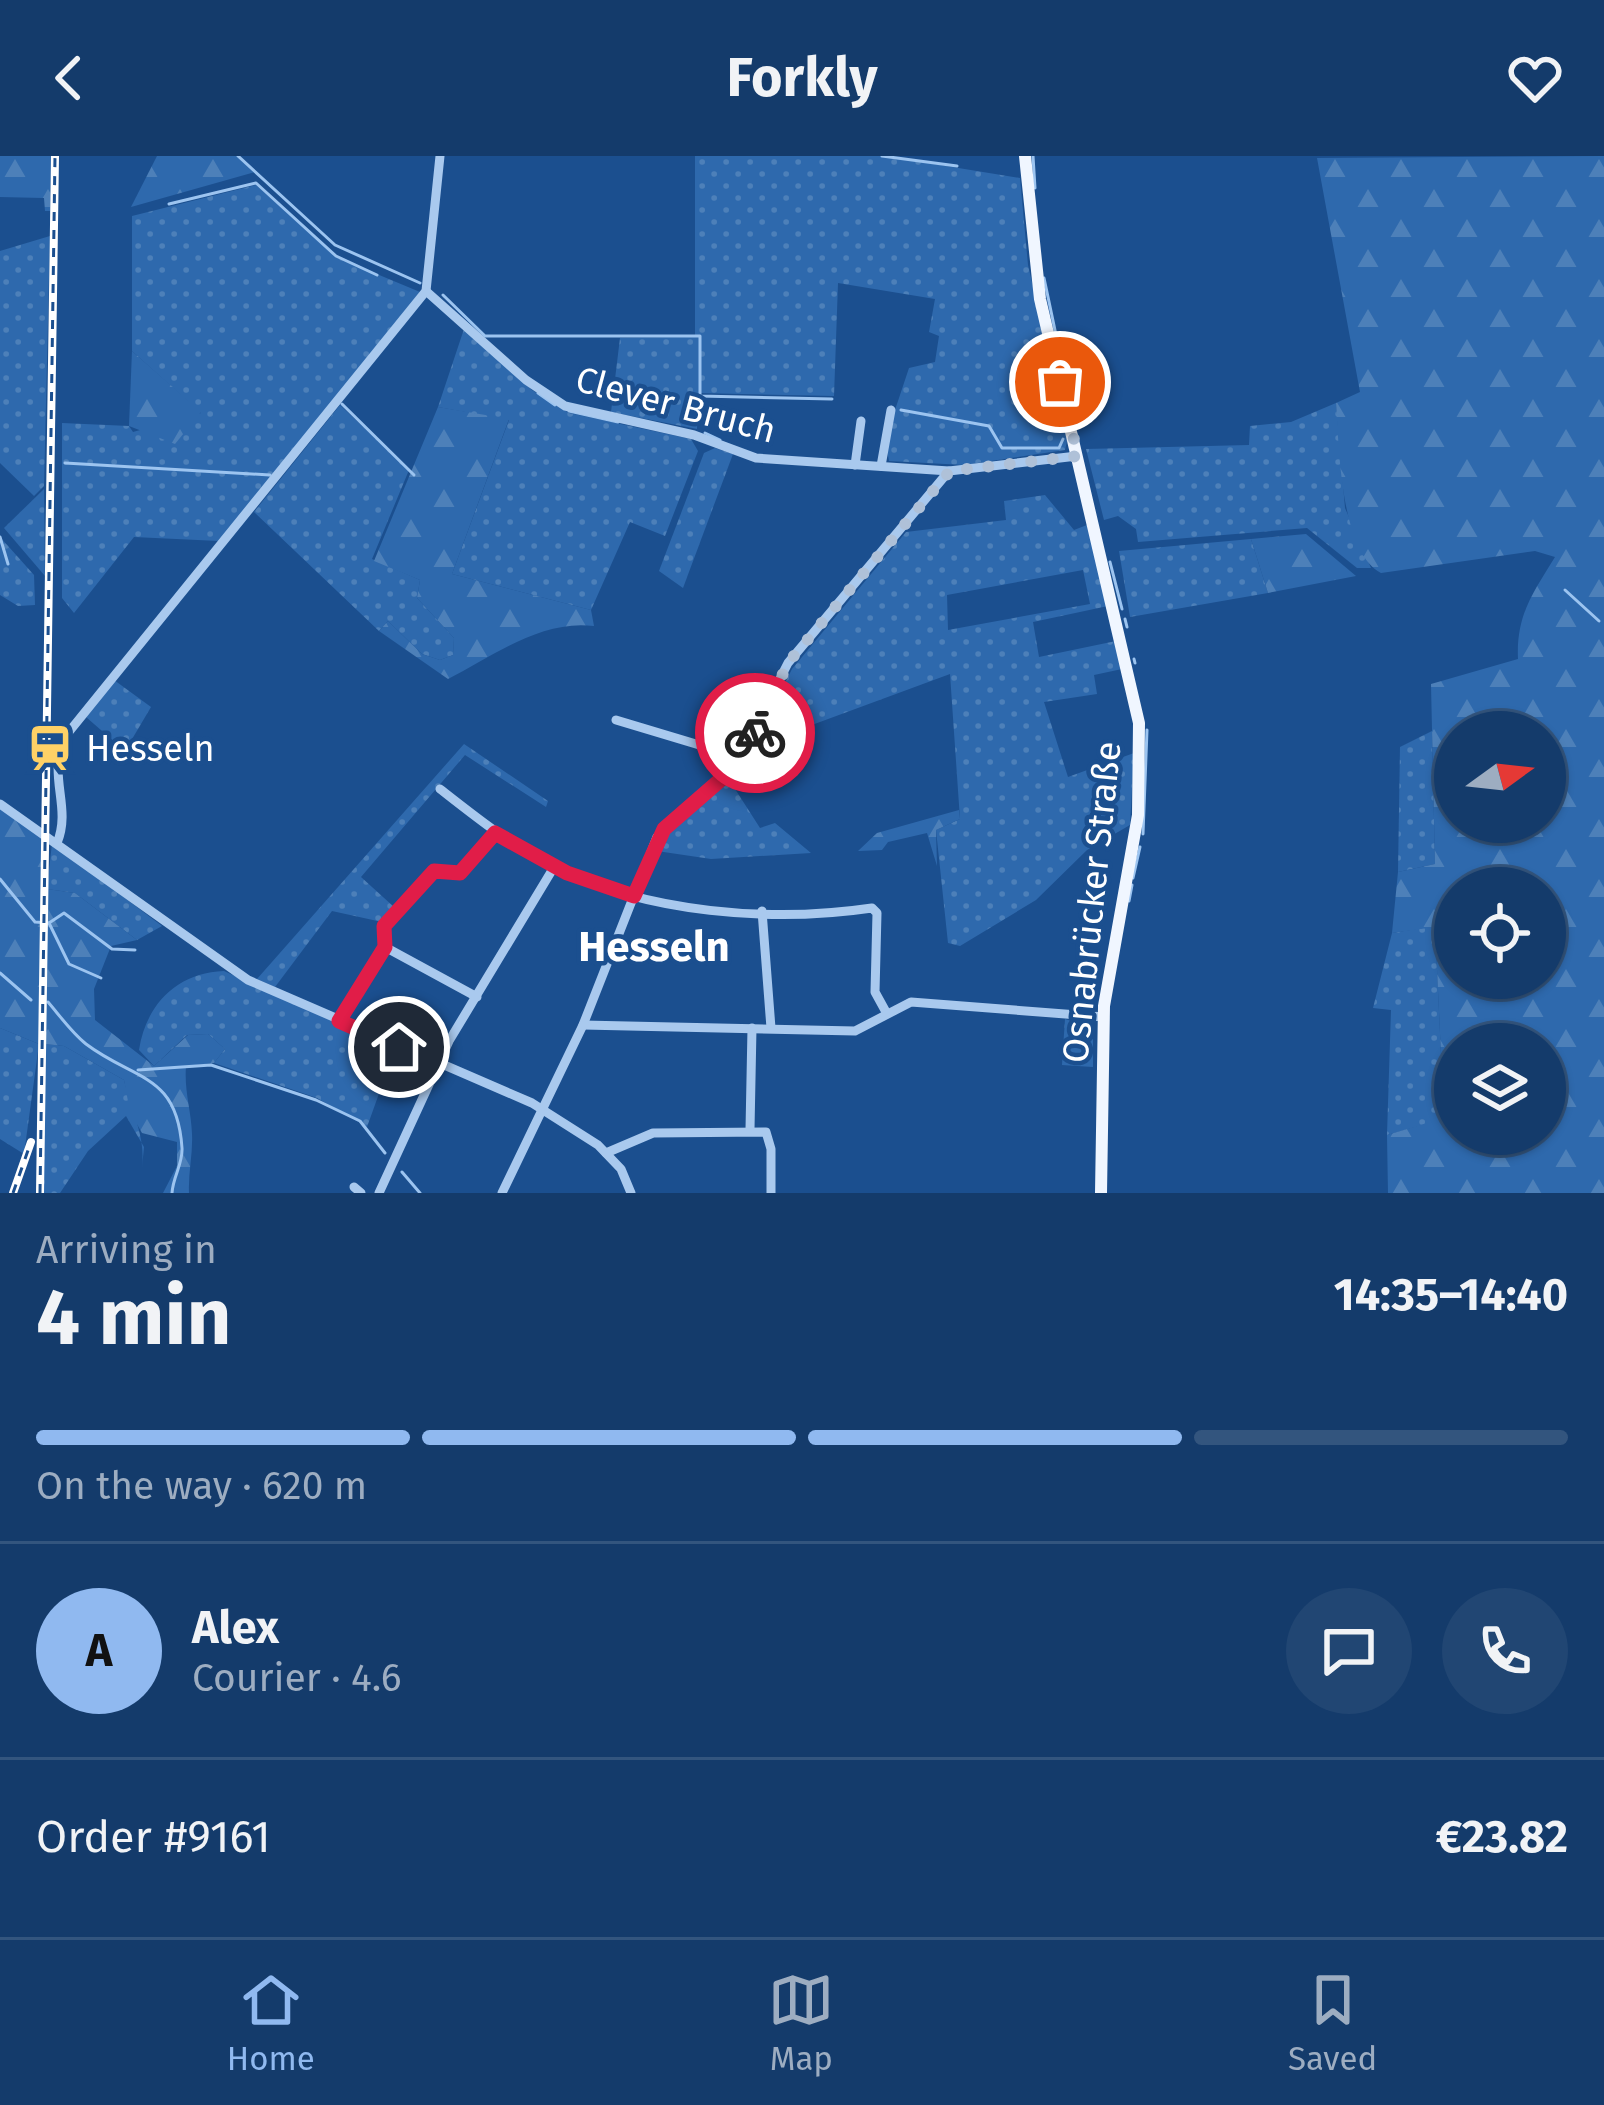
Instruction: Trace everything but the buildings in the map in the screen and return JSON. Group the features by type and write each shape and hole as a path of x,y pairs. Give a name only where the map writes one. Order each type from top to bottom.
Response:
{"main road":[{"name":"Osnabrücker Straße","path":"1025,156 1035,269 1136,699 1141,771 1135,838 1103,1017 1101,1193"}],"street":[{"path":"57,843 63,820 55,782 59,749 426,291 440,156"},
{"name":"Clever Bruch","path":"426,291 526,380 565,406 694,435 761,459 950,471 1078,456"},
{"path":"881,466 882,437 891,410"},
{"path":"855,465 861,421"},
{"path":"502,1193 583,1025 664,829 736,764 788,663 950,471"},
{"path":"616,720 716,750 736,764"},
{"path":"440,788 495,833 554,867 634,896 762,911 872,908 877,913 875,992 886,1012"},
{"path":"0,804 248,980 542,1110 606,1153 626,1177 631,1193"},
{"path":"339,1021 385,947 384,926 434,871 460,873 495,833"},
{"path":"379,1193 438,1064 554,867"},
{"path":"762,911 771,1028"},
{"path":"385,947 477,998"},
{"path":"583,1025 855,1031 865,1030 886,1012 910,1002 1103,1017"},
{"path":"750,1129 752,1028"},
{"path":"606,1153 652,1132 766,1132 771,1193"}],"green space":[{"path":"0,156 51,156 50,211 45,211 44,198 0,197"},
{"path":"157,156 238,156 255,172 131,207"},
{"path":"695,156 885,156 1020,178 1028,265 1068,437 1065,450 964,465 889,461 885,440 909,368 935,362 939,336 929,332 935,299 838,283 834,396 698,393 697,429 611,412 620,338 695,337"},
{"path":"1604,156 1604,1193 1388,1193 1387,1135 1434,1121 1434,1155 1566,1155 1566,1023 1440,1023 1438,999 1566,999 1566,867 1434,867 1434,927 1392,933 1398,872 1435,864 1435,843 1566,843 1566,711 1434,711 1434,819 1431,684 1518,659 1523,617 1555,557 1535,551 1381,573 1357,543 1344,496 1336,403 1360,392 1317,158"},
{"path":"256,185 336,257 420,292 219,541 134,537 74,613 62,598 62,423 129,426 133,432 201,413 132,351 132,216"},
{"path":"50,236 44,486 34,496 0,463 0,251"},
{"path":"464,329 532,390 569,413 691,439 698,451 665,536 630,522 591,610 452,574 509,420 438,407"},
{"path":"132,351 201,412 175,444 129,426"},
{"path":"1336,403 1345,508 1371,568 1357,568 1307,528 1138,542 1136,529 1118,516 1104,520 1086,449 1249,445 1250,426 1291,422"},
{"path":"340,405 409,470 372,559 420,580 417,598 454,638 453,655 440,660 422,654 388,621 379,631 254,512"},
{"path":"438,407 509,419 452,574 591,610 594,626 575,625 537,634 448,679 379,631 388,621 422,654 440,660 453,655 454,638 417,598 420,580 374,561"},
{"path":"715,448 733,454 683,588 659,571 704,453"},
{"path":"44,489 45,576 4,528"},
{"path":"1045,495 1074,530 1087,525 1108,606 1033,622 1039,657 1116,641 1122,669 1094,675 1097,694 1044,702 1068,777 1134,753 1130,825 1087,850 1036,900 960,946 948,943 936,830 960,819 950,674 782,736 764,725 792,669 906,532 1006,520 1004,501","holes":["1083,570 1090,604 948,630 947,595"]},
{"path":"1306,534 1356,576 1268,593 1251,539"},
{"path":"0,537 34,575 35,605 18,606 0,595"},
{"path":"1251,539 1268,593 1130,617 1119,551"},
{"path":"114,680 151,707 125,751 86,717"},
{"path":"1432,731 1435,864 1398,872 1400,747"},
{"path":"464,744 548,801 546,807 465,755 361,877 394,907 382,922 332,911 275,987 257,979"},
{"path":"728,778 760,828 775,823 811,853 711,859 657,851 677,823"},
{"path":"0,807 42,835 39,1044 0,1028"},
{"path":"959,810 960,819 936,830 937,866 927,833 888,842 882,850 858,851 877,833"},
{"path":"52,843 162,926 137,940 75,893 47,889"},
{"path":"47,889 75,893 137,940 111,946 94,989 95,1020 154,1066 188,1035 208,1034 225,1049 214,1063 186,1066 192,1134 189,1193 163,1193 177,1166 177,1142 142,1133 130,1112 124,1080 64,1046 45,1044"},
{"path":"1434,926 1434,999 1438,999 1440,1023 1434,1023 1434,1122 1387,1135 1391,1010 1373,1008 1392,933"},
{"path":"224,971 395,1049 367,1127 317,1098 214,1063 225,1049 208,1034 187,1035 154,1066 139,1050 148,1019 166,994 191,978"},
{"path":"1065,1019 1093,1028 1093,1067 1062,1065"},
{"path":"0,1028 39,1044 24,1154 0,1139"},
{"path":"45,1044 64,1046 124,1080 141,1143 126,1116 88,1151 60,1193 43,1193"}],"waterway":[{"path":"238,156 335,245 420,283"},
{"path":"882,156 957,166"},
{"path":"1033,156 1035,188"},
{"path":"169,204 256,183 336,256 377,275"},
{"path":"1044,278 1056,335"},
{"path":"443,295 485,336 700,336 700,396 832,399"},
{"path":"538,393 555,405"},
{"path":"342,404 414,475"},
{"path":"901,410 989,426 1002,448 1059,448 1063,439"},
{"path":"569,411 618,422"},
{"path":"705,433 720,440"},
{"path":"65,463 270,475"},
{"path":"0,537 8,564"},
{"path":"1110,562 1122,609"},
{"path":"1565,590 1599,621"},
{"path":"1125,619 1127,627"},
{"path":"1134,659 1135,663"},
{"path":"1143,834 1147,730"},
{"path":"1133,878 1140,847"},
{"path":"0,879 35,922 49,923 64,913 112,949 135,950"},
{"path":"1129,901 1132,885"},
{"path":"49,923 69,964 101,978"},
{"path":"0,973 31,1000"},
{"path":"48,1002 86,1044 150,1082 172,1105 182,1148 172,1193"},
{"path":"138,1070 211,1065 316,1100 360,1121 385,1153"},
{"path":"402,1172 420,1193"}],"railway":[{"path":"40,1193 55,156"},
{"path":"13,1193 31,1142"}],"way so far":[{"path":"755,733 788,663 950,471 1078,456 1060,382"}],"place":[{"name":"Hesseln","path":"50,748"}],"district":[{"name":"Hesseln","path":"654,946"}],"route":[{"path":"399,1047 339,1021 385,947 384,926 434,871 460,873 495,833 567,873 634,896 658,837 726,775 755,733"}]}
